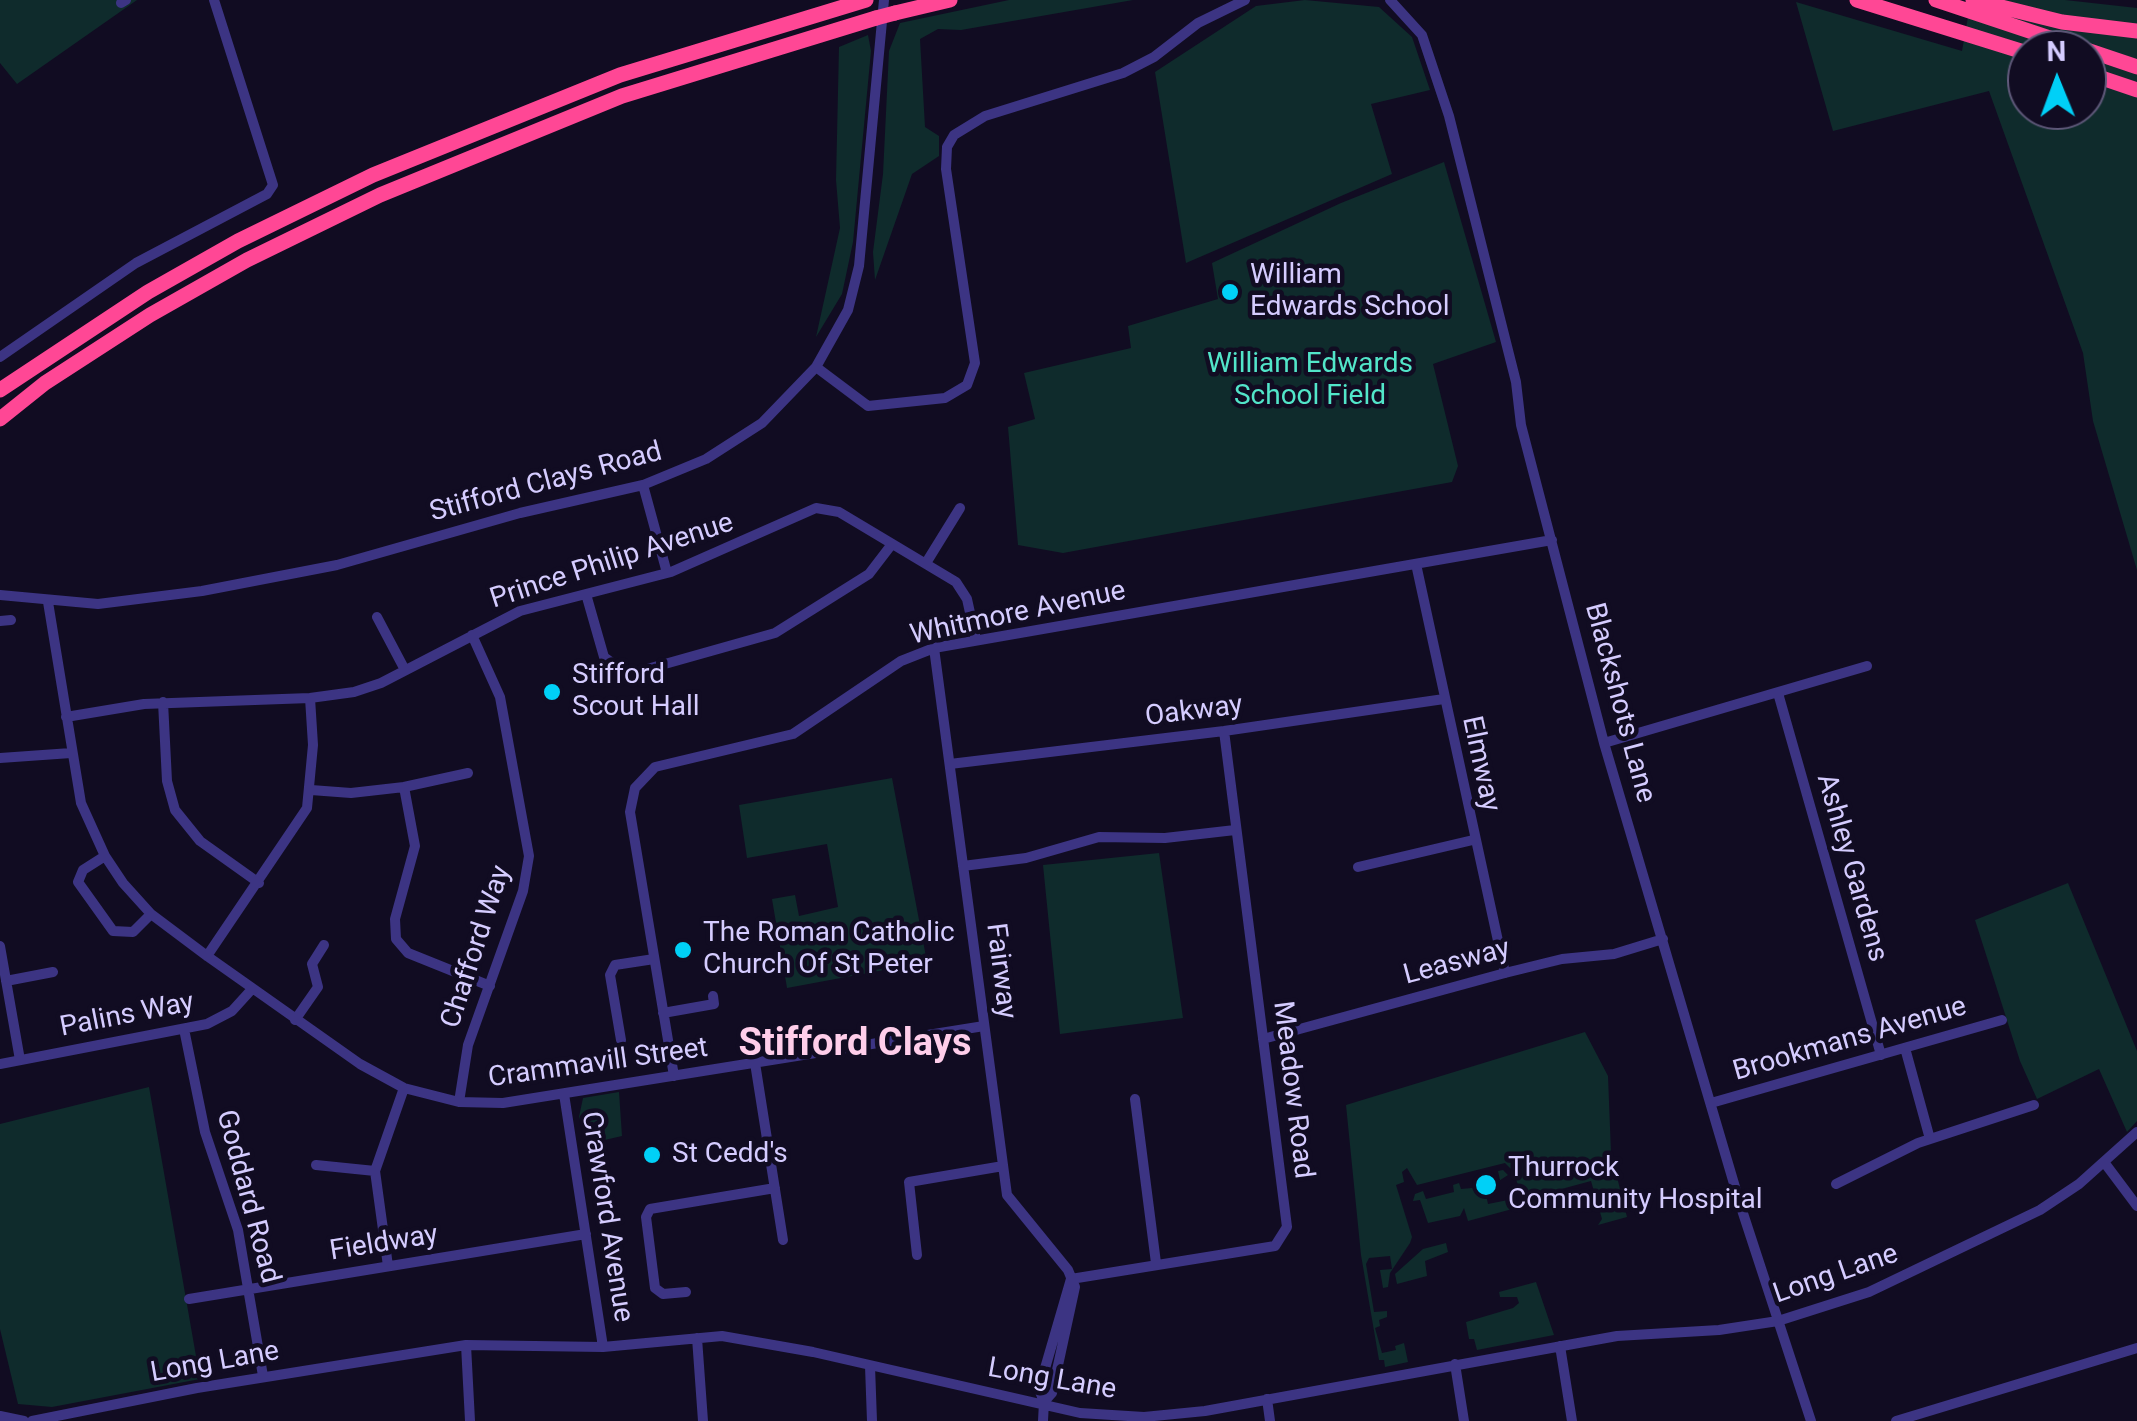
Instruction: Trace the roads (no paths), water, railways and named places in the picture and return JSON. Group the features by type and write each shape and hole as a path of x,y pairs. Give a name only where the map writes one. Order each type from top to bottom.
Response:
{"highway":[{"path":"0,392 148,292 238,240 450,141 650,64 866,0"},
{"path":"0,419 44,383 212,279 398,187 638,90 876,18 889,6 950,0"},
{"path":"1858,0 2007,47"},
{"path":"1936,0 2027,30"},
{"path":"1973,0 2062,22 2137,31"},
{"path":"2107,57 2137,67"},
{"path":"2107,80 2137,90"},
{"path":"0,429 44,383"}],"street":[{"path":"0,357 136,263 267,194 272,185 214,0"},
{"path":"816,367 868,406 945,398 966,384 975,362 946,170 947,147 954,135 985,116 1123,73 1154,57 1198,24 1245,0"},
{"name":"Blackshots Lane","path":"1390,0 1422,35 1435,72 1604,744 1811,1421"},
{"name":"Stifford Clays Road","path":"0,595 98,604 269,580 643,485 706,459 762,423 816,367 848,310 859,266 889,6"},
{"path":"643,485 668,573"},
{"name":"Prince Philip Avenue","path":"66,717 163,702 310,698 354,692 406,670 520,611 668,573 816,508 839,512 926,563 962,590 976,640"},
{"path":"926,563 960,508"},
{"name":"Whitmore Avenue","path":"674,1076 630,812 641,779 664,764 794,734 901,660 934,648 1552,540"},
{"path":"586,594 604,657 624,671 640,671 774,633 870,574 892,544"},
{"name":"Elmway","path":"1416,564 1504,974"},
{"name":"Crammavill Street","path":"48,602 81,804 105,856 151,914 295,1020 404,1088 459,1102 503,1104 984,1026"},
{"path":"377,617 406,670"},
{"name":"Chafford Way","path":"459,1102 468,1045 524,892 529,856 500,697 472,635"},
{"name":"Fairway","path":"934,648 1007,1196 1071,1279"},
{"path":"1604,744 1867,666"},
{"name":"Ashley Gardens","path":"1778,693 1882,1055"},
{"path":"207,956 298,826 312,790 310,698"},
{"name":"Oakway","path":"950,764 1224,731 1444,698"},
{"path":"163,702 166,781 175,810 200,841 259,882"},
{"name":"Meadow Road","path":"1071,1279 1255,1250 1283,1239 1287,1227 1224,731"},
{"path":"0,758 71,753"},
{"path":"312,790 351,793 404,787 468,773"},
{"path":"404,787 415,846 395,920 396,939 408,953 490,986"},
{"path":"963,866 1026,858 1099,838 1165,838 1236,830"},
{"path":"1358,867 1473,840"},
{"path":"105,856 82,870 78,882 113,932 133,932 151,914"},
{"name":"Leasway","path":"1263,1038 1562,959 1614,954 1663,939"},
{"path":"295,1020 318,987 312,964 324,945"},
{"path":"0,946 20,1060"},
{"path":"621,1040 610,975 614,965 654,958"},
{"path":"6,981 53,972"},
{"name":"Palins Way","path":"0,1064 184,1030 220,1019 252,989"},
{"path":"663,1013 714,1004 712,996"},
{"name":"Brookmans Avenue","path":"1712,1103 2002,1020"},
{"name":"Goddard Road","path":"184,1030 205,1132 234,1211 264,1376"},
{"path":"1905,1048 1930,1139"},
{"path":"756,1064 783,1240"},
{"path":"388,1266 375,1172 404,1088"},
{"name":"Crawford Avenue","path":"564,1094 603,1347"},
{"path":"1134,1099 1156,1263"},
{"path":"1836,1184 1930,1139 2034,1106"},
{"path":"2013,1114 2018,1126"},
{"name":"Long Lane","path":"32,1421 264,1376 466,1345 603,1347 697,1338 756,1341 1080,1412 1144,1417 1560,1346 1778,1321 1869,1292 2040,1210 2137,1132"},
{"path":"2104,1162 2137,1206"},
{"path":"316,1165 375,1172"},
{"path":"917,1254 909,1182 1003,1166"},
{"path":"1847,1178 1854,1189"},
{"path":"686,1292 663,1294 655,1288 646,1217 650,1209 774,1188"},
{"name":"Fieldway","path":"189,1299 586,1234"},
{"path":"1042,1421 1044,1402 1039,1390 1071,1279"},
{"path":"697,1338 703,1421"},
{"path":"466,1345 470,1421"},
{"path":"1560,1346 1572,1421"},
{"path":"1896,1421 2137,1348"},
{"path":"1455,1364 1464,1421"},
{"path":"870,1366 872,1421"},
{"path":"1267,1399 1270,1421"},
{"path":"0,1417 24,1421"}],"place":[{"name":"William Edwards School","path":"1230,292"},
{"name":"Stifford Scout Hall","path":"552,692"},
{"name":"The Roman Catholic Church Of St Peter","path":"683,950"},
{"name":"St Cedd's","path":"652,1155"},
{"name":"Thurrock Community Hospital","path":"1486,1185"}],"district":[{"name":"Stifford Clays","path":"855,1045"}],"park label":[{"name":"William Edwards School Field","path":"1310,381"}]}
